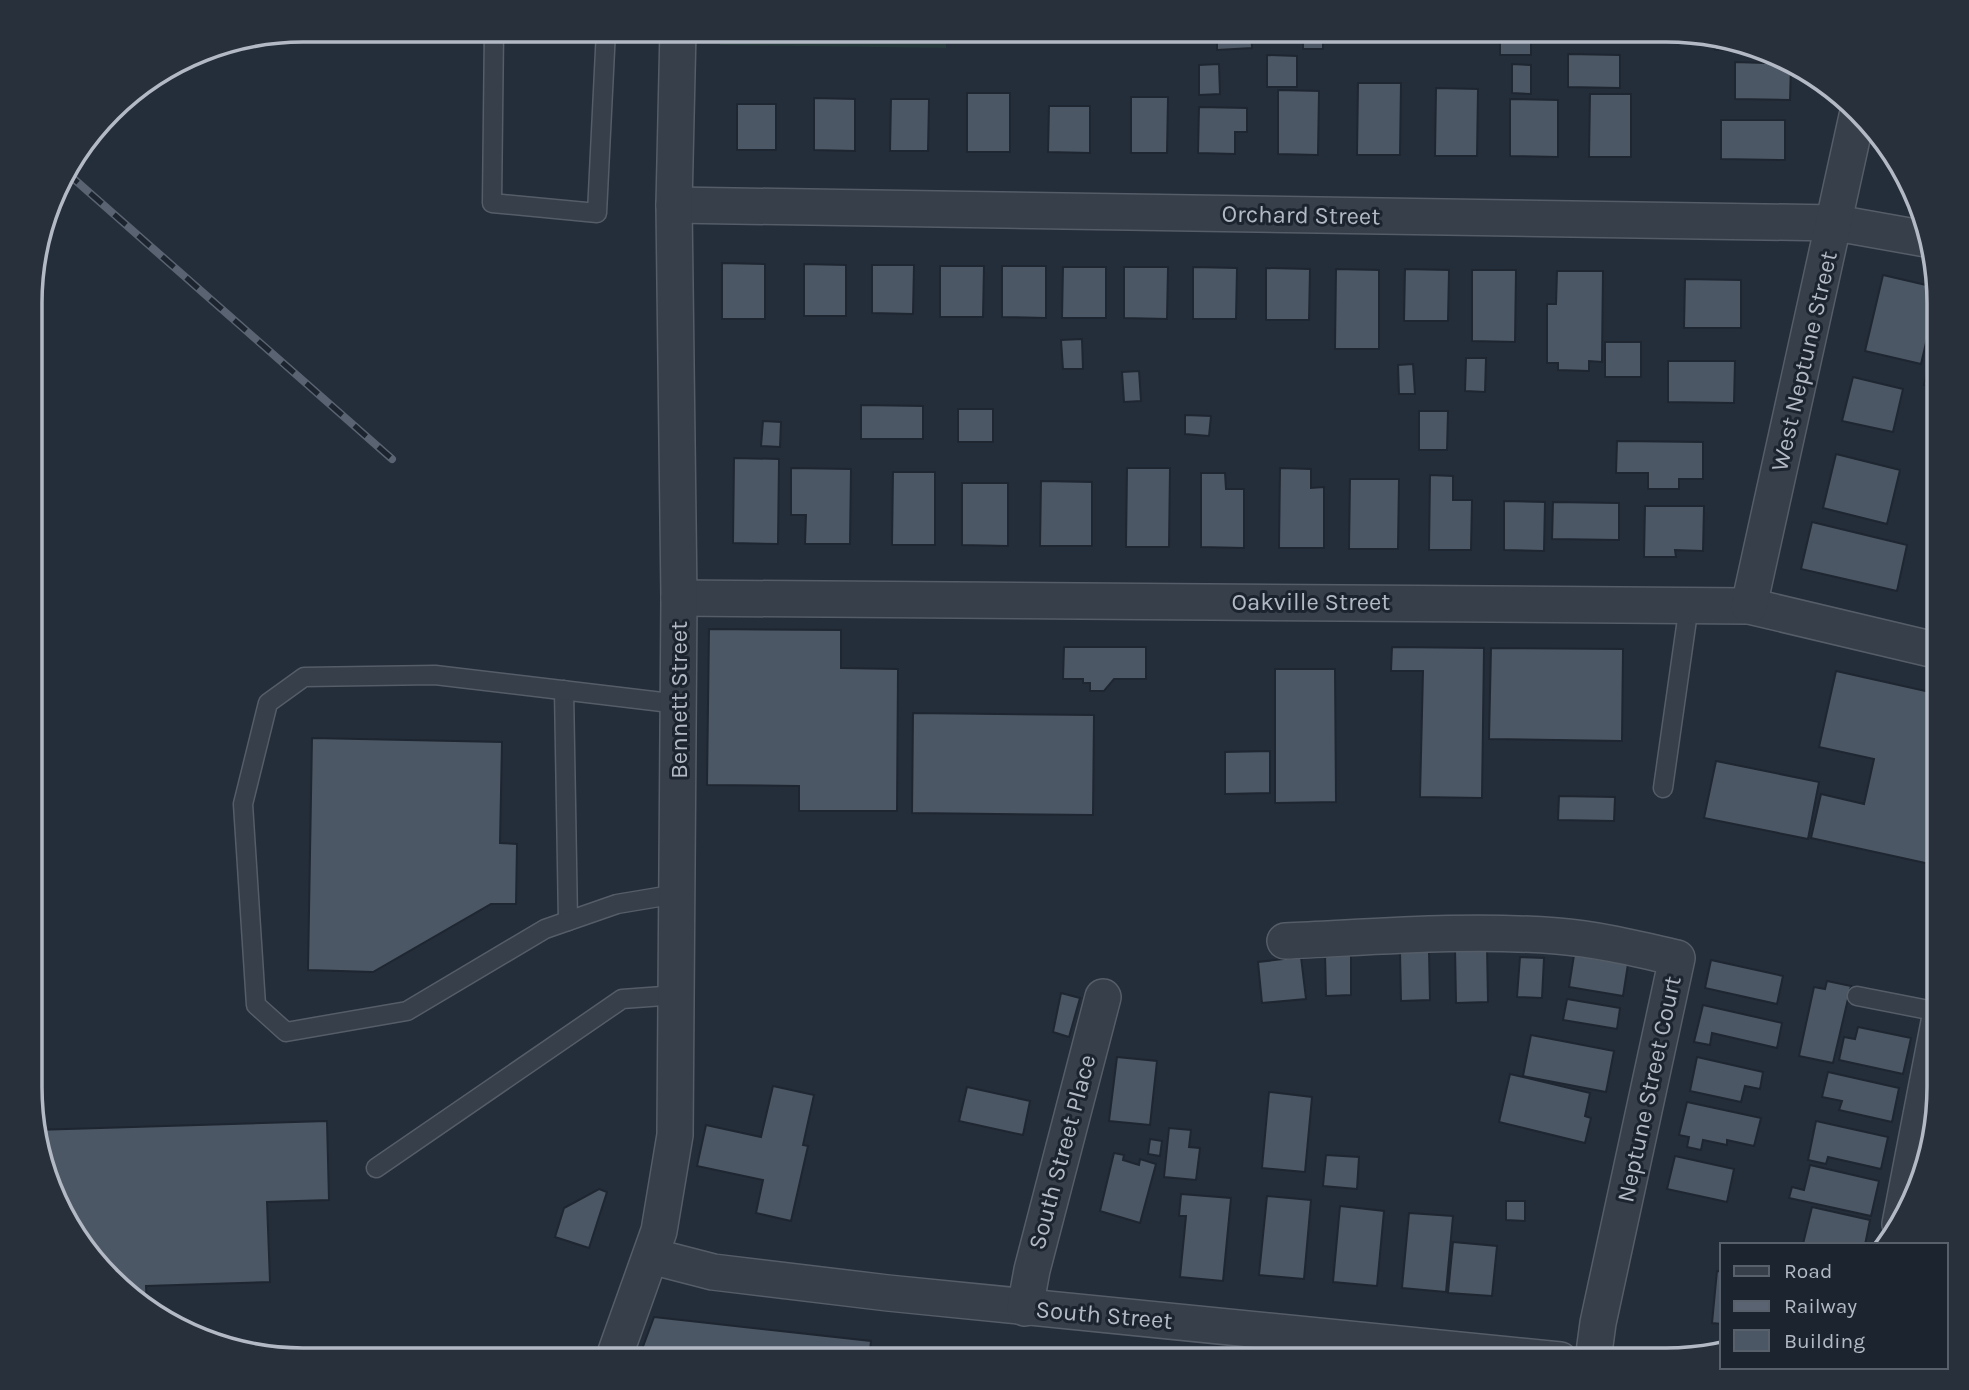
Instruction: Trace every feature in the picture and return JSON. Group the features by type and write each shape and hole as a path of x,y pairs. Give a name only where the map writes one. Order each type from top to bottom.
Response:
{"street":[{"name":"Bennett Street","path":"617,1348 651,1256 672,1168 677,995 679,704 674,205 678,42"},
{"name":"West Neptune Street","path":"1749,606 1836,223 1855,124"},
{"name":"Orchard Street","path":"674,205 1836,223 1918,238"},
{"name":"Oakville Street","path":"679,598 1749,606 1927,647"},
{"name":"Neptune Street Court","path":"1284,942 1424,933 1524,934 1601,942 1677,958 1595,1348"},
{"name":"South Street Place","path":"1025,1308 1031,1270 1103,997"},
{"path":"1907,1186 1927,1084"},
{"name":"South Street","path":"651,1256 713,1272 1400,1348"}],"lane":[{"path":"494,42 492,203 597,213 605,42"},
{"path":"1663,788 1689,605"},
{"path":"677,894 617,904 545,929 407,1011 286,1032 256,1006 243,804 268,703 304,677 435,675 679,704"},
{"path":"564,690 568,921"},
{"path":"376,1168 622,999 677,995"},
{"path":"1857,996 1927,1010"}],"shaded area":[{"path":"720,42 946,42 946,48 720,45"}],"building":[{"path":"1217,42 1252,42 1252,48 1217,50"},
{"path":"1303,42 1323,42 1323,49 1303,49"},
{"path":"1500,42 1531,42 1531,55 1500,55"},
{"path":"1568,54 1620,55 1620,88 1568,87"},
{"path":"1267,55 1297,56 1297,87 1267,87"},
{"path":"1735,62 1769,63 1791,74 1790,100 1735,99"},
{"path":"1219,64 1220,94 1199,95 1199,65"},
{"path":"1512,64 1531,65 1531,94 1512,93"},
{"path":"1358,83 1401,83 1400,155 1357,155"},
{"path":"1436,88 1478,89 1477,156 1435,156"},
{"path":"1278,90 1319,91 1318,155 1278,154"},
{"path":"967,93 1010,93 1010,152 967,152"},
{"path":"1590,94 1631,94 1631,157 1589,157"},
{"path":"1131,97 1168,97 1167,153 1131,153"},
{"path":"814,98 855,99 855,151 814,150"},
{"path":"891,99 929,99 928,151 890,151"},
{"path":"1510,99 1558,100 1558,157 1510,156"},
{"path":"737,104 776,104 776,150 737,150"},
{"path":"1049,106 1090,106 1090,153 1048,152"},
{"path":"1199,107 1247,108 1247,132 1235,132 1235,154 1198,153"},
{"path":"1721,120 1785,120 1785,160 1721,159"},
{"path":"722,263 765,264 765,319 722,319"},
{"path":"804,264 846,265 846,316 804,316"},
{"path":"872,265 914,265 913,314 872,313"},
{"path":"940,266 984,266 983,317 940,317"},
{"path":"1002,266 1046,266 1046,318 1002,317"},
{"path":"1063,267 1106,267 1106,318 1062,318"},
{"path":"1124,267 1168,267 1167,319 1124,318"},
{"path":"1193,267 1237,268 1236,319 1193,319"},
{"path":"1266,268 1310,269 1309,320 1266,320"},
{"path":"1336,269 1379,270 1379,349 1335,349"},
{"path":"1405,269 1449,270 1448,321 1404,321"},
{"path":"1472,270 1516,270 1515,342 1472,341"},
{"path":"1557,271 1603,271 1602,362 1589,361 1589,371 1558,370 1558,363 1547,363 1547,304 1556,304"},
{"path":"1883,275 1926,285 1927,339 1921,364 1865,351"},
{"path":"1685,279 1741,280 1741,328 1684,328"},
{"path":"1082,339 1083,369 1063,369 1061,340"},
{"path":"1605,342 1641,342 1641,377 1605,377"},
{"path":"1466,358 1486,358 1485,392 1465,391"},
{"path":"1668,361 1735,361 1734,403 1668,402"},
{"path":"1413,364 1415,394 1399,394 1398,365"},
{"path":"1139,371 1141,401 1124,402 1122,372"},
{"path":"1853,377 1903,389 1893,432 1842,421"},
{"path":"861,405 923,406 923,439 861,439"},
{"path":"958,409 993,409 993,442 958,442"},
{"path":"1419,411 1448,411 1447,450 1419,450"},
{"path":"1185,415 1211,416 1209,436 1185,434"},
{"path":"763,421 781,422 780,447 761,446"},
{"path":"1617,441 1703,442 1703,479 1679,479 1679,489 1648,489 1648,473 1616,473"},
{"path":"1836,454 1900,470 1887,524 1823,508"},
{"path":"734,458 779,459 778,544 733,543"},
{"path":"791,468 851,469 850,544 805,544 806,515 791,515"},
{"path":"1127,468 1170,468 1169,547 1126,547"},
{"path":"1280,468 1311,469 1311,488 1324,487 1324,548 1279,548"},
{"path":"893,472 935,472 935,545 892,545"},
{"path":"1201,473 1225,473 1226,489 1244,489 1244,548 1201,547"},
{"path":"1430,475 1453,476 1453,500 1472,500 1471,550 1429,550"},
{"path":"1350,479 1399,479 1398,549 1349,549"},
{"path":"1041,481 1092,482 1092,546 1040,546"},
{"path":"962,483 1008,483 1008,546 962,545"},
{"path":"1504,501 1545,502 1544,551 1504,550"},
{"path":"1553,502 1619,503 1619,540 1552,539"},
{"path":"1645,506 1704,506 1703,551 1675,550 1676,557 1644,557"},
{"path":"1812,522 1907,545 1897,591 1801,569"},
{"path":"709,629 841,630 841,668 898,669 897,811 799,811 799,786 707,785"},
{"path":"1064,647 1146,647 1146,679 1114,679 1104,691 1090,691 1090,683 1083,683 1083,679 1063,679"},
{"path":"1392,647 1484,648 1482,798 1420,797 1423,671 1391,671"},
{"path":"1491,648 1623,649 1622,741 1489,739"},
{"path":"1275,669 1335,669 1336,802 1275,803"},
{"path":"1836,671 1927,691 1927,863 1811,838 1821,794 1864,804 1874,759 1819,747"},
{"path":"913,713 1094,715 1093,815 912,813"},
{"path":"312,738 502,742 500,843 517,844 516,904 491,904 373,972 308,970"},
{"path":"1270,751 1270,793 1225,794 1225,752"},
{"path":"1716,761 1819,782 1808,839 1704,818"},
{"path":"1559,796 1615,797 1614,821 1558,820"},
{"path":"1487,946 1488,1002 1456,1003 1455,947"},
{"path":"1400,951 1429,951 1430,1000 1401,1001"},
{"path":"1325,953 1351,953 1351,995 1326,996"},
{"path":"1574,955 1628,964 1623,996 1569,987"},
{"path":"1301,957 1306,999 1262,1003 1258,962"},
{"path":"1520,957 1544,958 1542,998 1517,997"},
{"path":"1711,960 1783,976 1777,1004 1705,988"},
{"path":"1827,981 1851,986 1833,1063 1799,1056 1814,987 1825,989"},
{"path":"1061,993 1080,998 1069,1037 1053,1032"},
{"path":"1567,999 1620,1008 1617,1029 1563,1020"},
{"path":"1703,1005 1782,1023 1777,1048 1712,1033 1710,1045 1694,1042"},
{"path":"1858,1027 1911,1038 1903,1074 1839,1060 1844,1037 1855,1039"},
{"path":"1531,1035 1614,1051 1606,1092 1523,1076"},
{"path":"1117,1057 1157,1061 1150,1125 1109,1121"},
{"path":"1697,1057 1763,1072 1760,1089 1745,1086 1741,1102 1690,1091"},
{"path":"1828,1072 1899,1088 1892,1122 1839,1110 1842,1101 1822,1097"},
{"path":"1510,1074 1590,1093 1585,1116 1591,1118 1585,1143 1499,1122"},
{"path":"773,1086 814,1095 803,1145 808,1146 791,1221 756,1213 763,1180 697,1166 706,1125 761,1137"},
{"path":"967,1087 1030,1101 1023,1135 959,1121"},
{"path":"1269,1092 1312,1097 1305,1172 1262,1168"},
{"path":"1687,1102 1761,1118 1754,1146 1727,1140 1727,1145 1703,1140 1701,1150 1687,1147 1689,1137 1679,1135"},
{"path":"327,1121 329,1200 267,1202 270,1282 146,1286 146,1296 107,1259 86,1232 62,1187 46,1130"},
{"path":"1816,1121 1888,1137 1881,1169 1828,1157 1826,1164 1808,1160"},
{"path":"1169,1128 1191,1130 1189,1147 1200,1148 1196,1180 1164,1177"},
{"path":"1150,1139 1162,1141 1160,1156 1148,1154"},
{"path":"1114,1153 1124,1155 1123,1160 1139,1165 1140,1159 1156,1164 1140,1223 1100,1211"},
{"path":"1326,1155 1359,1157 1357,1189 1323,1186"},
{"path":"1675,1156 1734,1169 1727,1202 1667,1189"},
{"path":"1810,1165 1879,1181 1871,1216 1789,1198 1792,1187 1804,1190"},
{"path":"599,1189 607,1192 589,1248 555,1237 564,1208"},
{"path":"1181,1194 1231,1198 1223,1281 1180,1277 1186,1216 1179,1216"},
{"path":"1267,1196 1311,1200 1304,1279 1259,1275"},
{"path":"1506,1201 1525,1201 1525,1221 1506,1220"},
{"path":"1340,1206 1384,1211 1377,1286 1333,1282"},
{"path":"1812,1207 1870,1220 1865,1243 1803,1243"},
{"path":"1409,1213 1453,1216 1446,1292 1402,1288"},
{"path":"1453,1242 1497,1246 1492,1296 1448,1293"},
{"path":"1717,1271 1720,1272 1720,1324 1712,1323"},
{"path":"654,1317 871,1341 870,1348 642,1348"}],"railway":[{"path":"74,179 392,459"}]}
